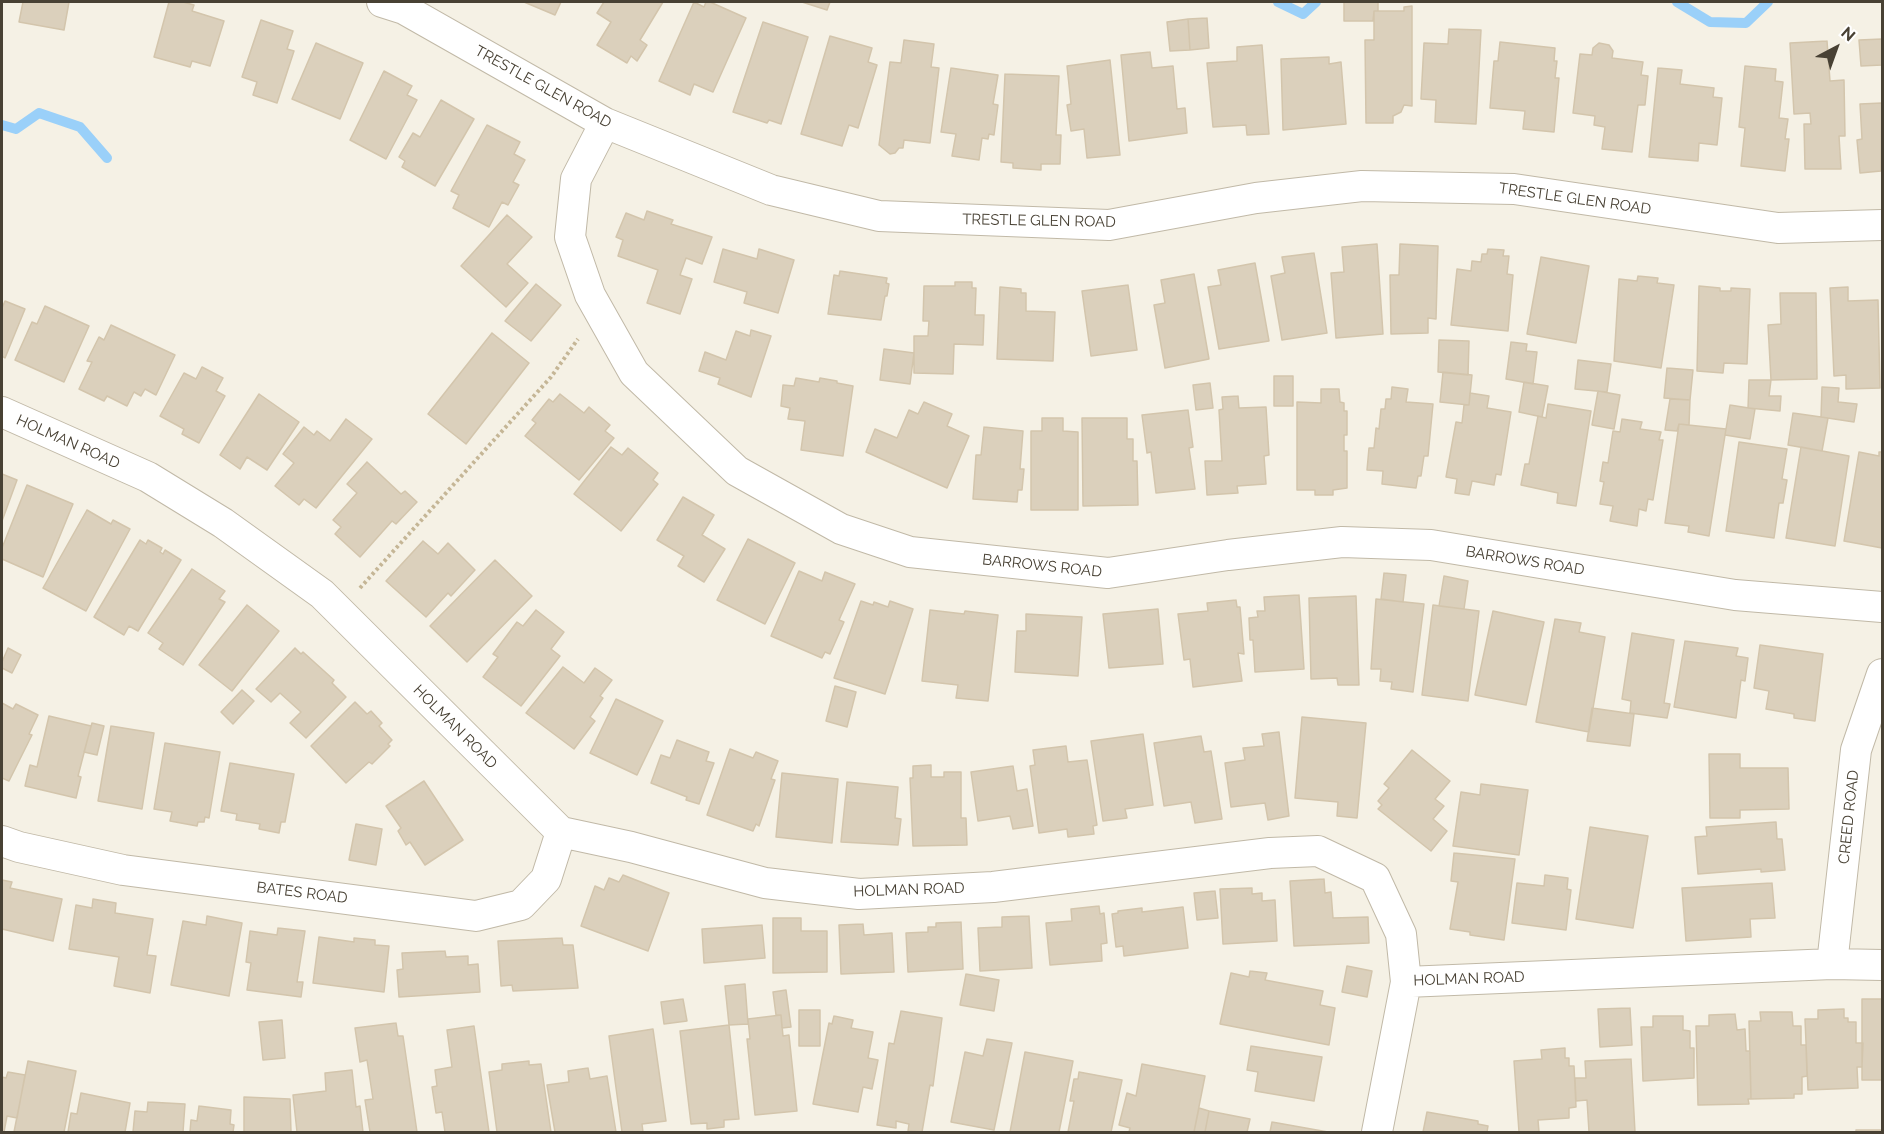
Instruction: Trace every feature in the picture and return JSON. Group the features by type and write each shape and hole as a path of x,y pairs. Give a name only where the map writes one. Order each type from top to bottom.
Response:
{"street":[{"name":"TRESTLE GLEN ROAD","path":"382,2 404,9 605,123 771,190 879,216 1108,225 1256,198 1362,186 1514,189 1778,228 1882,225"},
{"name":"BARROWS ROAD","path":"605,123 576,179 570,237 590,295 634,373 737,471 841,529 910,552 1108,573 1228,555 1342,542 1431,545 1735,595 1882,607"},
{"name":"HOLMAN ROAD","path":"2,412 148,477 223,523 322,594 561,832 631,847 765,884 859,894 993,887 1270,853 1318,851 1375,878 1401,934 1406,982 1832,964 1882,965"},
{"name":"CREED ROAD","path":"1832,964 1856,750 1882,674"},
{"name":"BATES ROAD","path":"2,841 19,847 123,870 476,916 521,905 546,879 561,832"},
{"path":"1377,1132 1406,982"}],"path":[{"path":"339,611 551,377 599,311"}],"building":[{"path":"23,2 69,2 64,30 19,22"},
{"path":"169,2 194,5 192,11 224,21 210,66 192,61 190,67 154,57"},
{"path":"524,2 561,2 555,15"},
{"path":"604,2 663,2 640,40 647,45 637,61 631,56 627,63 597,45 611,22 597,13"},
{"path":"694,2 704,7 706,2 710,2 746,18 713,92 694,84 690,95 659,81"},
{"path":"802,2 830,2 827,10"},
{"path":"1344,2 1378,2 1378,11 1374,11 1373,21 1344,21"},
{"path":"1412,6 1412,106 1404,105 1401,112 1393,116 1393,123 1366,123 1365,40 1374,40 1374,11 1404,11 1404,7"},
{"path":"1207,18 1209,48 1190,50 1188,19"},
{"path":"1188,19 1190,50 1170,51 1167,22"},
{"path":"261,20 293,31 287,49 294,51 277,103 253,95 257,82 242,77"},
{"path":"763,22 808,37 781,124 769,120 767,123 733,112"},
{"path":"1449,29 1481,30 1476,124 1435,122 1436,100 1421,99 1424,43 1448,44"},
{"path":"830,36 872,48 868,62 877,65 858,128 849,125 842,146 801,134"},
{"path":"1882,39 1882,65 1861,66 1859,40"},
{"path":"904,40 934,44 931,67 939,68 930,143 904,140 903,148 890,154 879,145 890,62 901,63"},
{"path":"1827,41 1830,81 1844,80 1845,136 1839,136 1841,169 1805,169 1804,124 1811,124 1810,113 1794,114 1790,43"},
{"path":"1500,42 1555,48 1554,61 1557,61 1555,78 1559,78 1554,132 1523,129 1525,111 1490,108 1494,61 1498,61"},
{"path":"316,43 363,63 340,119 292,99"},
{"path":"1599,43 1609,45 1613,51 1612,58 1643,62 1641,75 1648,76 1645,105 1638,105 1632,152 1602,149 1605,127 1594,125 1595,116 1573,113 1580,54 1592,55 1593,48"},
{"path":"1262,45 1269,134 1247,135 1246,125 1213,127 1207,63 1237,61 1237,47"},
{"path":"1150,52 1152,68 1173,66 1177,109 1185,108 1187,133 1129,141 1121,55"},
{"path":"1329,57 1329,64 1341,62 1346,124 1283,130 1281,59"},
{"path":"1110,60 1120,155 1087,158 1084,129 1071,131 1067,105 1071,104 1067,66"},
{"path":"1745,66 1776,69 1775,81 1783,82 1779,118 1788,119 1785,139 1789,139 1785,171 1741,166 1745,128 1739,127"},
{"path":"951,68 998,75 993,104 998,105 994,135 989,134 988,139 982,138 979,160 952,156 956,134 941,132"},
{"path":"1658,68 1682,70 1680,84 1714,88 1713,97 1722,98 1717,145 1699,143 1698,161 1649,157"},
{"path":"384,71 412,86 407,95 417,100 386,159 350,140"},
{"path":"1005,74 1059,76 1056,135 1061,135 1060,164 1041,164 1041,170 1013,168 1013,163 1001,162"},
{"path":"441,100 474,119 435,186 402,167 405,161 399,157 413,133 420,137"},
{"path":"1882,103 1881,171 1860,173 1857,140 1862,139 1860,104"},
{"path":"487,125 520,142 514,154 525,160 513,182 519,185 508,205 502,202 489,227 453,208 459,195 451,191"},
{"path":"647,211 673,220 671,224 712,237 702,264 686,258 680,275 692,279 680,314 647,303 658,270 618,256 623,240 616,237 626,213 644,220"},
{"path":"507,215 532,237 507,264 528,283 506,307 461,266"},
{"path":"1377,244 1383,334 1336,338 1331,273 1344,272 1342,247"},
{"path":"1400,244 1438,246 1436,319 1428,318 1428,333 1391,334 1390,275 1399,275"},
{"path":"723,249 757,259 759,249 794,260 778,313 744,303 747,292 714,282"},
{"path":"1488,249 1504,250 1503,256 1509,256 1507,274 1513,275 1508,331 1451,325 1457,269 1471,271 1472,261 1481,262 1482,254 1487,254"},
{"path":"1314,253 1327,333 1282,340 1271,276 1285,273 1282,257"},
{"path":"1541,257 1589,266 1576,343 1527,334"},
{"path":"1255,263 1269,341 1219,349 1208,287 1221,285 1218,270"},
{"path":"840,271 887,278 886,283 889,284 881,320 828,314 834,275 839,276"},
{"path":"1194,274 1209,359 1165,368 1154,305 1165,303 1161,280"},
{"path":"1638,276 1658,278 1657,283 1674,285 1661,368 1614,361 1619,279 1637,281"},
{"path":"955,282 972,282 972,288 976,288 975,315 984,315 983,345 954,344 953,374 914,373 914,336 928,336 929,321 923,321 924,286 955,286"},
{"path":"536,284 561,305 531,341 505,321"},
{"path":"1128,285 1137,350 1091,356 1082,291"},
{"path":"1699,286 1720,288 1720,291 1731,291 1731,288 1750,289 1747,364 1724,363 1723,373 1697,371"},
{"path":"1000,287 1021,289 1021,293 1026,293 1026,311 1055,312 1053,361 997,359"},
{"path":"1848,287 1848,301 1878,300 1880,388 1846,389 1846,375 1834,376 1830,288"},
{"path":"1780,293 1816,293 1817,379 1771,380 1768,325 1781,324"},
{"path":"5,301 25,309 5,358 2,356 2,308"},
{"path":"45,306 89,326 64,382 15,360 32,322 37,324"},
{"path":"111,325 175,355 156,395 145,389 141,396 134,392 127,406 107,396 104,401 79,389 92,362 87,361 99,337 104,340"},
{"path":"751,330 771,336 751,397 718,384 720,378 699,371 705,352 726,360 736,331 750,336"},
{"path":"492,333 529,363 466,444 428,414"},
{"path":"1439,340 1469,341 1468,375 1438,372"},
{"path":"1511,342 1527,344 1526,351 1537,352 1533,384 1506,379"},
{"path":"884,349 914,353 910,384 880,380"},
{"path":"1578,360 1611,364 1607,392 1575,389"},
{"path":"202,367 223,378 216,391 225,396 199,443 182,434 184,429 160,416 184,373 196,379"},
{"path":"1667,368 1693,370 1690,400 1664,398"},
{"path":"1443,372 1472,375 1469,405 1440,402"},
{"path":"1274,376 1293,376 1293,406 1274,406"},
{"path":"796,378 819,382 820,378 853,386 843,456 801,450 805,421 788,419 790,408 781,406 783,385 794,386"},
{"path":"1749,380 1771,380 1769,396 1781,396 1780,411 1748,408"},
{"path":"1524,382 1548,386 1542,417 1519,412"},
{"path":"1210,383 1213,408 1196,410 1193,385"},
{"path":"1392,387 1408,389 1406,402 1433,404 1428,456 1424,456 1421,476 1418,476 1416,488 1382,484 1383,471 1367,470 1369,448 1374,448 1381,409 1385,409 1386,399 1391,399"},
{"path":"1822,387 1839,388 1838,402 1857,404 1854,422 1821,417"},
{"path":"1321,389 1339,389 1340,402 1344,403 1344,411 1347,411 1344,451 1347,451 1347,488 1333,490 1333,495 1315,495 1315,490 1297,490 1297,402 1321,403"},
{"path":"1598,391 1620,395 1614,429 1592,425"},
{"path":"1470,393 1489,396 1487,408 1511,412 1501,475 1496,474 1494,485 1472,481 1469,495 1455,493 1457,479 1446,477 1456,422 1462,423 1464,405 1469,405"},
{"path":"259,394 299,422 267,470 247,457 240,469 220,455"},
{"path":"560,394 584,413 589,407 610,425 605,431 614,438 579,480 525,436 536,423 532,420 549,399 553,402"},
{"path":"1238,396 1239,408 1266,407 1269,455 1264,456 1266,484 1237,486 1238,493 1207,495 1205,461 1222,461 1219,410 1223,409 1222,397"},
{"path":"1670,399 1690,400 1689,425 1679,424 1677,431 1665,430"},
{"path":"924,402 952,414 947,426 969,436 947,488 866,452 875,429 897,438 909,410 918,414"},
{"path":"1548,404 1591,411 1576,506 1557,503 1558,493 1521,485 1525,464 1529,464 1538,416 1546,418"},
{"path":"1730,405 1755,409 1750,439 1725,435"},
{"path":"1188,410 1193,447 1189,448 1195,489 1156,493 1151,452 1147,453 1142,415"},
{"path":"1793,413 1828,418 1822,451 1788,445"},
{"path":"1042,418 1063,418 1063,431 1078,432 1078,510 1031,510 1031,431 1042,431"},
{"path":"1082,418 1127,418 1127,439 1133,439 1133,461 1137,461 1138,505 1083,506"},
{"path":"346,419 372,439 316,508 304,499 299,505 275,486 294,463 283,454 304,427 314,435 317,431 330,441"},
{"path":"1622,419 1642,422 1640,429 1661,432 1659,440 1663,440 1653,500 1648,499 1646,511 1639,509 1637,526 1610,521 1613,506 1600,504 1604,482 1600,481 1603,462 1608,463 1613,431 1620,432"},
{"path":"1679,424 1726,429 1709,536 1688,532 1689,526 1665,523"},
{"path":"984,427 1023,431 1020,469 1024,469 1022,490 1018,490 1017,502 973,499 976,455 981,455"},
{"path":"1739,442 1787,449 1782,479 1787,480 1783,503 1779,503 1774,538 1726,531"},
{"path":"611,447 622,455 628,448 658,473 653,480 658,484 621,531 574,494"},
{"path":"1801,447 1849,456 1835,546 1786,538"},
{"path":"1859,452 1879,456 1879,452 1882,452 1882,548 1844,541"},
{"path":"367,462 401,494 405,491 417,502 396,524 392,521 360,557 335,534 341,527 333,520 357,493 347,484"},
{"path":"2,474 17,480 2,521"},
{"path":"27,485 73,504 43,577 2,559 2,548"},
{"path":"683,497 714,515 702,535 725,549 704,582 678,566 684,556 657,540"},
{"path":"87,510 111,524 113,520 130,529 86,611 43,588"},
{"path":"748,539 795,563 765,624 717,600"},
{"path":"140,540 146,544 148,540 162,548 160,552 163,554 165,550 181,560 138,631 129,626 124,635 94,617"},
{"path":"423,541 438,554 448,543 475,570 451,596 448,593 426,617 386,581"},
{"path":"495,560 532,596 467,662 430,626"},
{"path":"192,569 225,591 219,599 225,602 183,665 159,649 163,643 148,633"},
{"path":"799,571 822,581 825,572 855,584 839,620 844,622 830,654 825,652 822,658 771,636"},
{"path":"1384,573 1406,575 1403,602 1381,599"},
{"path":"1444,576 1468,581 1464,609 1439,606"},
{"path":"1299,595 1304,669 1255,672 1249,618 1258,617 1257,611 1265,611 1264,597"},
{"path":"1356,596 1359,685 1338,685 1337,678 1311,679 1309,598"},
{"path":"1376,599 1424,604 1413,692 1391,689 1392,682 1380,681 1381,669 1371,669"},
{"path":"1236,600 1237,607 1240,607 1244,654 1238,653 1242,681 1193,687 1190,659 1184,660 1178,614 1208,611 1207,603"},
{"path":"861,601 873,605 874,602 888,607 890,601 913,609 885,694 834,678"},
{"path":"247,605 279,631 232,691 199,665"},
{"path":"1433,605 1479,611 1468,701 1422,695"},
{"path":"1158,609 1163,664 1109,668 1103,614"},
{"path":"536,610 564,632 551,649 560,656 521,706 483,677 498,657 493,654 517,622 523,626"},
{"path":"930,610 998,615 988,701 956,698 958,685 922,681"},
{"path":"1493,611 1544,622 1526,705 1475,695"},
{"path":"1026,614 1082,617 1078,676 1015,672 1017,631 1026,631"},
{"path":"1555,619 1581,623 1579,632 1605,637 1589,732 1536,722"},
{"path":"1632,633 1674,640 1664,703 1670,704 1667,718 1630,713 1631,701 1622,699"},
{"path":"1685,641 1738,648 1736,656 1748,658 1745,681 1741,680 1736,718 1674,707"},
{"path":"1760,645 1823,654 1815,721 1794,718 1794,714 1766,709 1769,691 1754,688"},
{"path":"8,648 21,655 12,673 2,668"},
{"path":"295,648 301,654 303,652 334,680 332,683 346,697 306,738 290,723 301,712 280,693 271,702 256,689"},
{"path":"563,667 584,683 595,668 612,680 600,696 603,698 590,717 595,721 574,749 526,713"},
{"path":"835,686 856,692 847,727 826,721"},
{"path":"242,690 254,701 233,724 221,712"},
{"path":"616,699 663,721 637,775 590,753"},
{"path":"355,702 367,714 371,711 382,723 379,726 392,740 388,744 390,746 372,764 369,762 346,783 311,746"},
{"path":"2,703 13,709 16,704 38,715 29,734 32,735 9,781 2,778"},
{"path":"1592,708 1634,714 1630,746 1587,741"},
{"path":"49,716 91,726 78,776 81,777 76,798 25,786 30,765 37,767"},
{"path":"1302,717 1366,723 1357,818 1337,816 1338,802 1295,798"},
{"path":"92,723 104,726 97,755 84,752"},
{"path":"111,726 154,733 142,809 98,801"},
{"path":"1279,732 1289,816 1268,820 1265,803 1231,807 1225,763 1245,760 1243,748 1264,746 1262,734"},
{"path":"1143,734 1153,805 1125,809 1127,818 1103,821 1091,741"},
{"path":"1201,736 1204,752 1211,751 1222,819 1195,823 1191,802 1164,806 1154,743"},
{"path":"677,740 709,752 706,761 714,763 699,804 651,783 661,755 670,758"},
{"path":"165,743 220,752 209,818 205,817 204,822 198,822 197,826 170,821 172,812 154,809"},
{"path":"1066,746 1068,762 1087,760 1097,825 1093,826 1094,834 1068,837 1067,829 1039,833 1030,766 1035,765 1033,750"},
{"path":"730,749 753,758 756,752 778,761 771,779 775,780 759,826 756,824 753,831 707,815"},
{"path":"1412,750 1450,781 1435,799 1444,806 1433,819 1447,831 1431,851 1378,809 1382,805 1378,801 1389,788 1384,784"},
{"path":"1709,754 1740,754 1740,768 1788,768 1789,809 1740,810 1740,818 1710,818"},
{"path":"230,763 294,774 285,822 281,822 279,833 259,829 260,824 236,820 237,814 221,811"},
{"path":"931,765 931,777 944,777 944,772 961,772 961,818 966,818 967,845 913,846 910,778 913,778 913,766"},
{"path":"1013,766 1017,791 1027,789 1033,826 1013,829 1010,816 978,821 971,772"},
{"path":"782,773 838,779 832,843 776,837"},
{"path":"424,781 463,840 425,865 410,842 406,845 398,831 401,828 386,806"},
{"path":"847,782 898,787 895,818 901,819 898,845 841,842"},
{"path":"1481,784 1528,790 1519,855 1453,846 1461,792 1480,795"},
{"path":"1776,822 1777,839 1782,839 1785,870 1761,872 1761,869 1698,874 1695,837 1707,836 1706,827"},
{"path":"356,824 382,829 376,865 349,860"},
{"path":"1590,827 1648,836 1633,928 1576,919"},
{"path":"1454,853 1515,859 1504,940 1470,935 1470,932 1450,929 1458,882 1451,881"},
{"path":"623,875 669,893 648,951 581,926 595,886 604,890 609,878 619,882"},
{"path":"1545,875 1568,878 1567,889 1571,890 1566,930 1512,923 1517,883 1544,886"},
{"path":"1324,879 1325,893 1331,892 1333,918 1368,917 1369,943 1294,946 1290,881"},
{"path":"2,880 12,882 10,888 62,899 53,941 2,929"},
{"path":"1772,883 1775,918 1750,919 1751,937 1686,941 1682,888"},
{"path":"1252,888 1252,894 1262,893 1262,901 1275,900 1277,941 1223,944 1220,889"},
{"path":"1215,891 1218,918 1197,920 1194,893"},
{"path":"93,899 116,903 115,913 153,919 147,955 156,956 150,993 114,986 119,957 69,949 76,905 92,908"},
{"path":"1099,906 1100,914 1104,913 1107,943 1101,944 1102,961 1050,965 1046,923 1072,921 1071,909"},
{"path":"1183,907 1188,948 1124,956 1123,946 1116,947 1112,914 1142,908 1142,912"},
{"path":"207,916 242,923 229,996 171,985 183,921 206,925"},
{"path":"1029,916 1032,968 980,971 978,928 1002,927 1002,917"},
{"path":"773,918 801,918 801,931 827,931 827,972 773,973"},
{"path":"961,922 963,969 908,972 906,933 928,932 928,927 936,927 936,923"},
{"path":"863,924 864,935 892,933 894,972 841,974 839,925"},
{"path":"762,925 765,958 704,963 702,929"},
{"path":"278,928 305,931 297,982 303,982 301,997 247,990 251,963 246,962 250,931 277,935"},
{"path":"319,937 354,942 354,938 375,940 375,945 389,946 384,992 313,983"},
{"path":"562,938 563,945 573,945 578,988 513,991 512,985 501,986 498,941"},
{"path":"445,951 446,957 468,956 468,965 478,964 480,992 399,997 397,970 403,969 402,953"},
{"path":"1347,966 1372,971 1367,997 1342,992"},
{"path":"1250,971 1267,973 1265,980 1323,991 1320,1005 1335,1008 1329,1045 1220,1024 1231,973 1249,977"},
{"path":"966,974 999,980 994,1011 960,1005"},
{"path":"745,984 748,1024 729,1025 725,986"},
{"path":"786,990 791,1027 782,1028 781,1015 776,1015 773,992"},
{"path":"683,999 687,1021 664,1024 661,1002"},
{"path":"1862,999 1882,999 1882,1080 1862,1080"},
{"path":"1630,1008 1632,1045 1600,1047 1598,1009"},
{"path":"1844,1009 1844,1018 1848,1018 1848,1022 1856,1022 1856,1043 1863,1043 1862,1067 1857,1067 1858,1088 1808,1090 1805,1019 1818,1019 1818,1010"},
{"path":"799,1010 820,1010 820,1046 799,1046"},
{"path":"901,1011 942,1018 933,1086 930,1085 922,1132 908,1131 909,1124 896,1121 896,1128 877,1125 889,1043 894,1044"},
{"path":"1760,1012 1792,1012 1793,1026 1801,1026 1801,1045 1806,1045 1807,1076 1802,1077 1802,1094 1794,1094 1794,1098 1751,1099 1749,1021 1761,1021"},
{"path":"1735,1014 1737,1030 1745,1029 1746,1051 1750,1051 1751,1099 1748,1099 1749,1104 1698,1105 1696,1026 1709,1026 1709,1015"},
{"path":"781,1015 783,1036 789,1035 797,1111 755,1115 747,1039 750,1039 748,1019"},
{"path":"834,1016 853,1020 851,1028 873,1032 868,1058 878,1060 872,1089 863,1087 858,1112 813,1104 829,1023 832,1024"},
{"path":"1653,1016 1683,1016 1683,1030 1690,1031 1690,1048 1694,1048 1694,1078 1643,1081 1641,1027 1653,1027"},
{"path":"282,1020 285,1058 263,1060 259,1022"},
{"path":"396,1023 398,1036 403,1036 417,1132 370,1132 365,1100 373,1099 367,1060 360,1062 355,1028"},
{"path":"729,1025 739,1119 724,1120 724,1127 707,1129 707,1123 691,1124 680,1031"},
{"path":"474,1026 489,1132 445,1132 442,1112 436,1113 432,1087 437,1086 435,1070 452,1067 447,1030"},
{"path":"653,1029 666,1121 642,1124 643,1132 622,1132 609,1036"},
{"path":"987,1039 1012,1043 994,1130 951,1122 965,1052 983,1056"},
{"path":"1251,1046 1322,1057 1314,1101 1255,1091 1258,1072 1247,1070"},
{"path":"1565,1048 1565,1058 1569,1058 1569,1066 1574,1066 1576,1107 1569,1108 1569,1118 1538,1120 1539,1132 1519,1132 1514,1061 1542,1059 1541,1050"},
{"path":"1025,1052 1073,1061 1059,1132 1010,1132"},
{"path":"1631,1059 1635,1132 1589,1132 1587,1100 1576,1101 1575,1078 1586,1078 1585,1061"},
{"path":"28,1061 76,1071 64,1132 14,1132"},
{"path":"529,1061 529,1065 541,1064 551,1132 497,1132 489,1072 502,1070 502,1064"},
{"path":"1142,1064 1205,1076 1194,1132 1129,1132 1130,1128 1119,1125 1127,1093 1136,1096"},
{"path":"588,1068 590,1079 607,1076 616,1132 555,1132 547,1085 569,1082 568,1071"},
{"path":"352,1070 356,1107 360,1106 363,1132 297,1132 293,1095 326,1091 325,1073"},
{"path":"8,1072 25,1075 17,1118 7,1116 4,1132 2,1132 2,1077 6,1078"},
{"path":"1079,1072 1122,1080 1111,1132 1068,1132 1074,1101 1070,1101 1074,1079 1078,1079"},
{"path":"81,1093 130,1103 125,1132 68,1132 71,1113 77,1114"},
{"path":"244,1097 290,1099 291,1132 244,1132"},
{"path":"148,1102 185,1104 183,1132 133,1132 135,1111 147,1112"},
{"path":"199,1106 231,1110 230,1124 234,1125 233,1132 190,1132 191,1120 197,1121"},
{"path":"1199,1108 1209,1111 1205,1132 1194,1132"},
{"path":"1209,1111 1250,1119 1247,1132 1205,1132"},
{"path":"1427,1112 1478,1121 1478,1124 1488,1126 1487,1132 1423,1132"},
{"path":"1272,1122 1328,1132 1270,1132"},
{"path":"1856,1130 1882,1130 1882,1132 1856,1132"}],"waterway":[{"path":"1278,2 1303,14 1316,2"},
{"path":"1677,2 1710,22 1746,23 1768,2"},
{"path":"2,125 16,129 39,113 80,127 107,158"}]}
